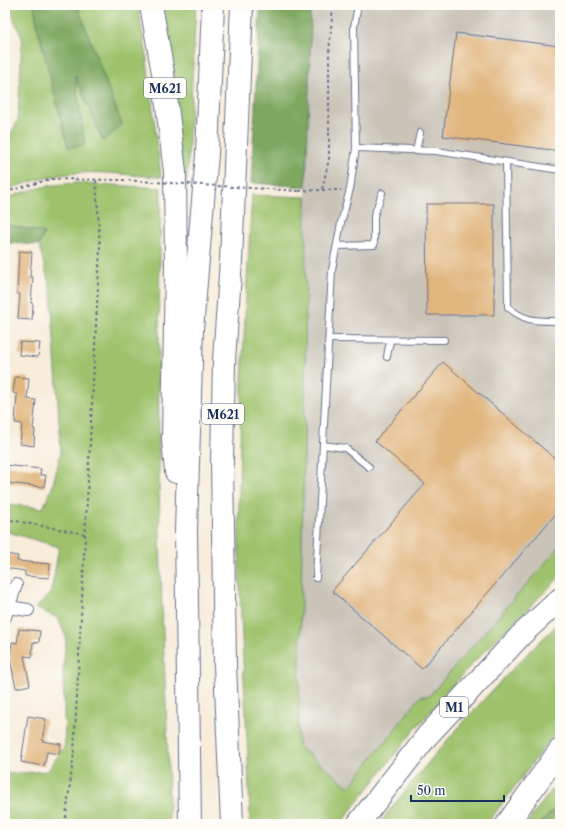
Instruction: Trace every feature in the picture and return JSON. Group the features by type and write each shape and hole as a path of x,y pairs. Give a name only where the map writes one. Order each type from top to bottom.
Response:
{"highway":[{"name":"M621","path":"151,5 163,73 175,172 176,267 173,439 186,584"},
{"name":"M621","path":"190,824 186,532 192,329 207,154 213,5"},
{"name":"M621","path":"232,824 224,665 222,462 224,360 231,260 242,5"},
{"name":"M1","path":"358,824 426,736 521,635 560,599"},
{"path":"507,824 560,750"}],"street":[{"path":"16,585 7,612 28,610"}],"lane":[{"path":"316,578 332,270 350,189 356,148 354,26 358,5"},
{"path":"416,150 420,133"},
{"path":"356,148 436,151 560,170"},
{"path":"506,162 508,307 518,316 535,321 553,321"},
{"path":"337,246 374,245 374,216 382,193"},
{"path":"329,339 444,340"},
{"path":"387,357 390,340"},
{"path":"323,446 345,448 369,467"}],"path":[{"path":"322,190 329,159 329,52 333,5"},
{"path":"5,192 51,179 96,178 299,191 350,189"},
{"path":"65,824 74,752 84,534 100,248 96,178"},
{"path":"5,519 84,534"}],"shaded area":[{"path":"309,5 560,5 560,546 429,696 421,697 349,788 298,746 305,401 306,187 311,27"}],"green space":[{"path":"8,5 34,5 37,25 68,147 85,145 74,73 103,141 122,125 77,5 138,5 146,52 161,177 108,173 77,173 41,179 5,190 5,145 18,120 22,38"},
{"path":"34,5 77,5 122,125 103,141 75,75 85,145 68,147 37,25"},
{"path":"161,5 196,5 186,199"},
{"path":"260,5 309,5 311,27 306,187 251,183"},
{"path":"77,183 161,188 159,476 169,824 5,824 5,774 48,771 65,745 63,671 66,637 58,618 35,608 51,593 59,547 5,531 5,504 43,508 52,488 61,452 51,291 39,245 44,233 5,224 5,199 23,192 41,188"},
{"path":"252,195 306,197 305,401 298,746 349,787 421,696 429,696 560,546 560,577 471,665 416,728 340,824 250,824 239,536 242,382"},
{"path":"5,224 44,233 39,245 5,243"},
{"path":"560,622 560,726 487,824 379,824 421,771 466,719"},
{"path":"560,779 560,803 540,824 526,824"},
{"path":"560,803 560,824 540,824"}],"building":[{"path":"456,33 560,46 560,151 443,136"},
{"path":"426,204 494,204 494,315 427,315"},
{"path":"19,251 32,252 30,277 33,277 31,303 33,304 32,320 18,319 20,294 17,294"},
{"path":"20,342 40,343 38,357 19,355"},
{"path":"443,362 560,463 560,509 422,669 332,591 425,484 375,441"},
{"path":"15,377 29,378 27,399 36,400 33,429 35,429 34,446 20,444 22,424 15,423 17,394 13,393"},
{"path":"5,465 41,469 40,475 46,475 44,487 5,483"},
{"path":"5,554 18,556 17,561 50,564 49,578 25,576 25,571 5,568"},
{"path":"19,629 40,631 39,643 33,642 32,657 24,656 30,685 16,688 10,659 12,642 17,643"},
{"path":"28,716 46,719 42,741 61,744 59,754 47,752 44,766 21,762"}]}
